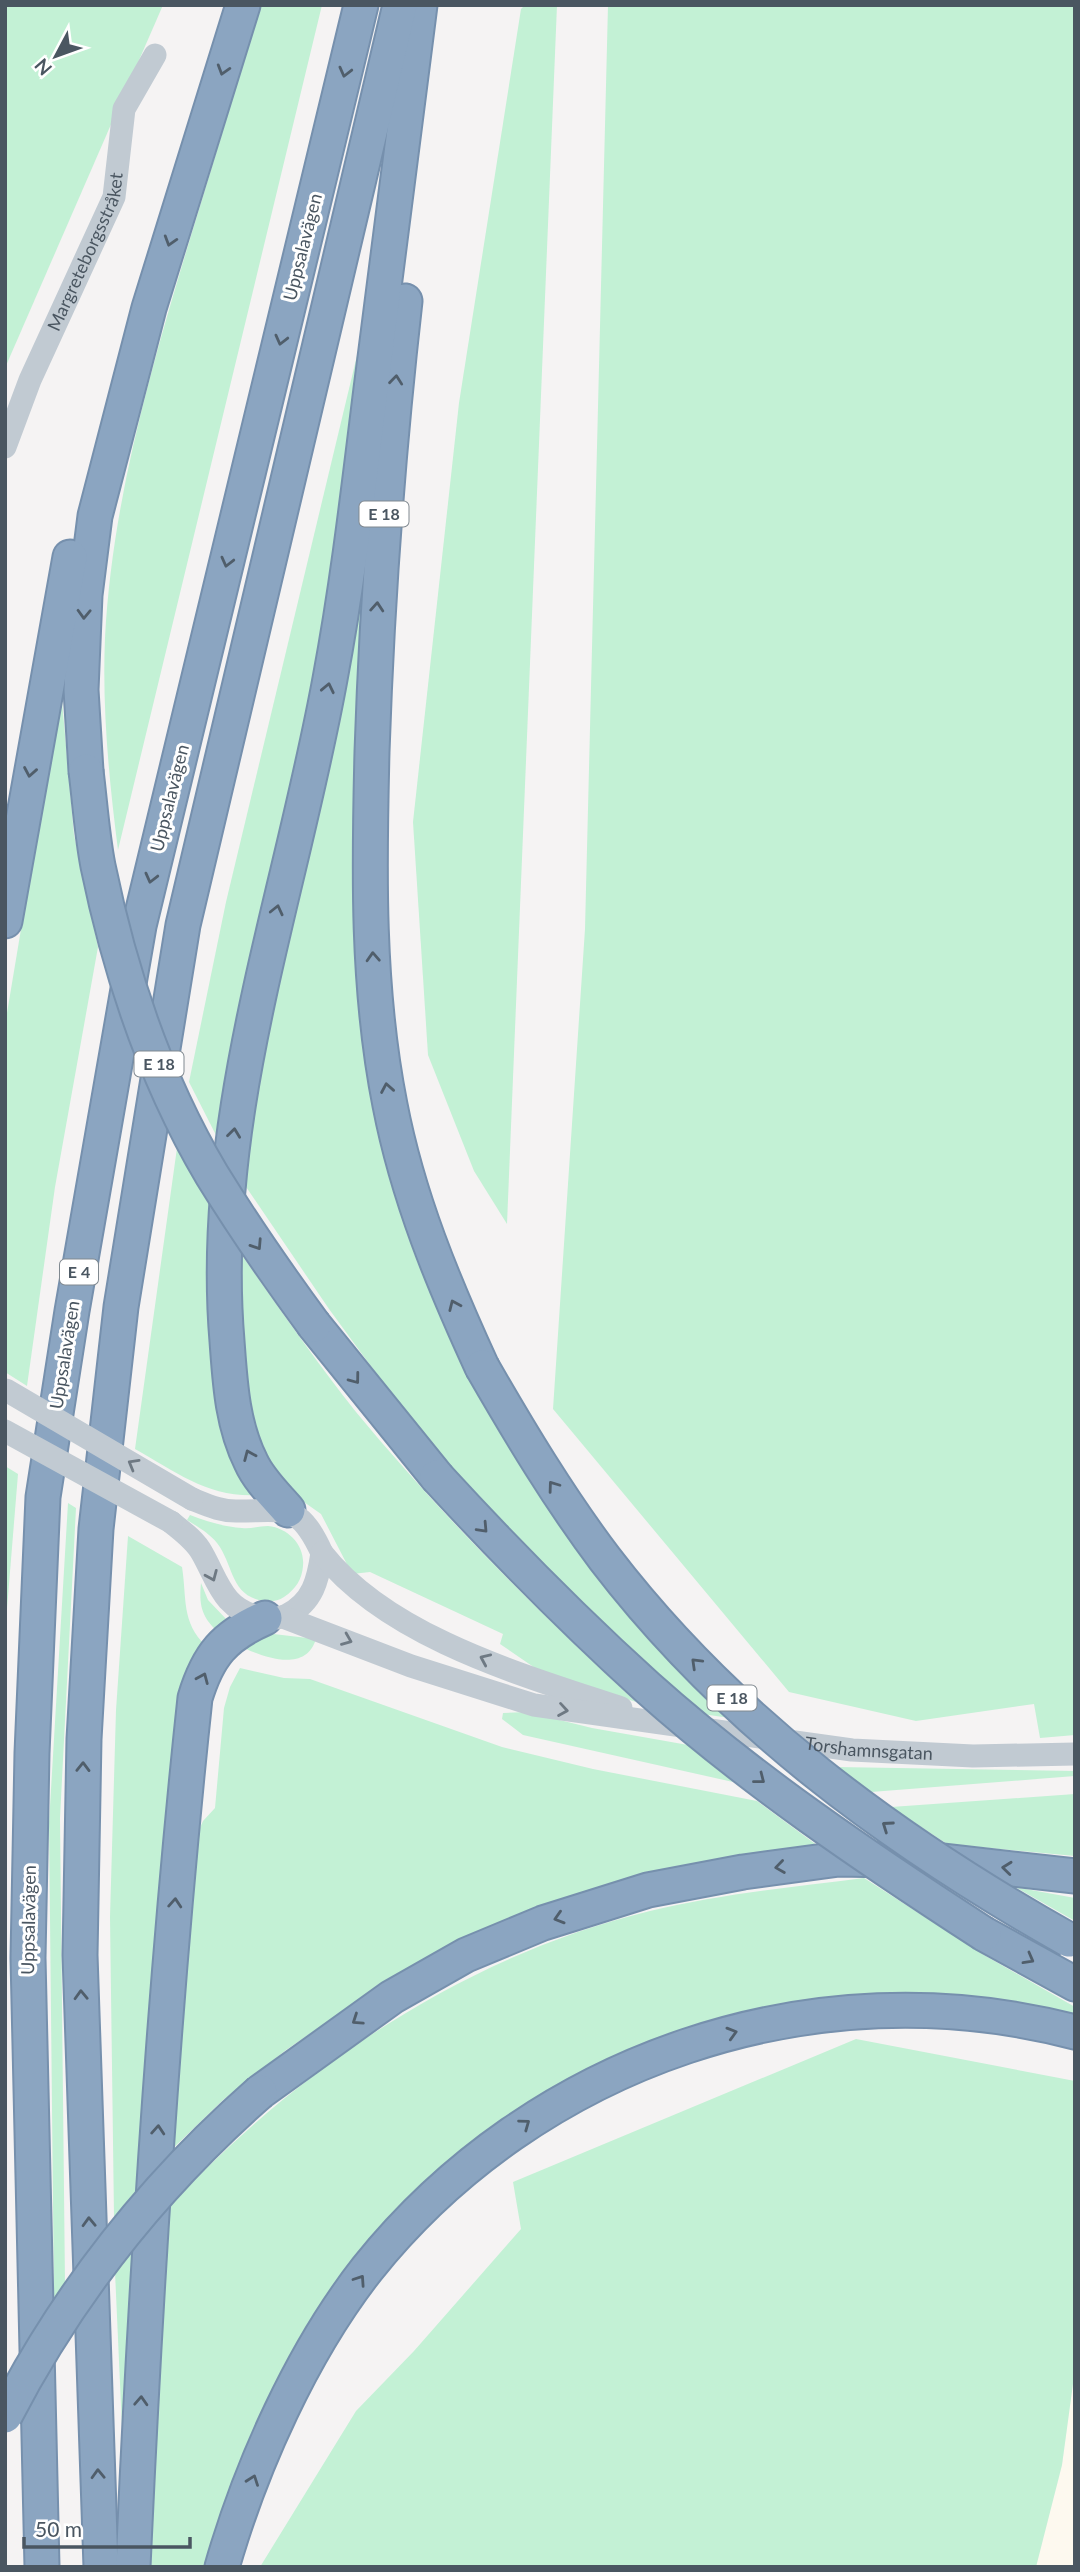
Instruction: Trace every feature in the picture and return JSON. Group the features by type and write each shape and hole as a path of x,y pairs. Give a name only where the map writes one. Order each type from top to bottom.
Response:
{"highway":[{"name":"E 18","path":"243,5 149,308 95,516 85,595 81,691 86,771 98,864 117,945 140,1019 175,1103 211,1173 261,1251 314,1325 437,1478 510,1556 648,1688 803,1811 873,1862 984,1934 1075,1984"},
{"name":"Uppsalavägen","path":"43,2567 28,1958 32,1753 43,1497 72,1311 139,926 361,5"},
{"name":"E 4","path":"101,2567 80,1955 84,1739 95,1542 121,1307 183,925 400,5"},
{"path":"288,1510 251,1464 231,1394 224,1307 227,1201 234,1131 255,1006 330,680 358,496 420,5"},
{"name":"E 18","path":"430,5 415,218 391,432 376,622 369,865 376,1025 390,1107 410,1186 438,1269 482,1367 542,1470 606,1560 686,1653 764,1728 834,1789 988,1894 1072,1942"},
{"path":"5,921 42,705 89,467 149,308"},
{"path":"133,2567 147,2272 179,1855 195,1698 202,1676 220,1646 236,1630 274,1617"},
{"path":"5,2416 73,2298 123,2230 169,2176 260,2092 392,1997 466,1955 543,1923 648,1890 743,1872 839,1859 942,1861 1075,1876"},
{"path":"222,2567 268,2439 318,2343 367,2270 418,2213 474,2161 538,2115 604,2078 671,2051 746,2029 821,2015 934,2010 985,2015 1075,2032"}],"street":[{"name":"Margreteborgsstråket","path":"5,447 30,380 114,197 124,109 155,55"},
{"path":"6,1390 192,1499 228,1510 288,1510"},
{"name":"Torshamnsgatan","path":"5,1431 171,1522 201,1551 217,1587 229,1603 246,1615 274,1617 411,1666 534,1705 852,1750 973,1756 1075,1754"},
{"name":"Torshamnsgatan","path":"288,1510 303,1521 322,1553 355,1589 428,1633 506,1668 664,1723"},
{"path":"274,1617 299,1608 315,1589 322,1553"}],"shaded area":[{"path":"1075,2369 1075,2567 1036,2567 1062,2465"}],"green space":[{"path":"5,5 163,5 5,368"},
{"path":"261,5 322,5 118,850 104,691 105,638 116,536 136,436 161,337"},
{"path":"525,5 557,5 507,1224 474,1171 428,1055 413,822 459,403 521,9"},
{"path":"608,5 1075,5 1075,1735 1040,1738 1034,1704 916,1721 789,1692 553,1409 585,929"},
{"path":"360,343 364,344 318,659 220,1143 189,1082 226,902"},
{"path":"377,426 367,577 394,1188 414,1253 446,1331 506,1442 549,1508 730,1718 702,1714 626,1648 532,1558 425,1440 329,1309 240,1178"},
{"path":"61,690 74,835 98,947 55,1187 27,1386 5,1372 5,1025"},
{"path":"177,1148 213,1212 259,1495 241,1495 209,1488 135,1449"},
{"path":"234,1244 324,1371 389,1451 491,1562 636,1702 538,1670 500,1644 503,1634 370,1572 352,1574 321,1514 284,1488 270,1474 248,1418"},
{"path":"5,1466 18,1474 5,1633"},
{"path":"68,1503 76,1508 60,1818 65,2283 54,2298 49,1823"},
{"path":"190,1515 229,1526 268,1526 283,1530 294,1539 303,1559 298,1583 292,1591 275,1601 264,1601 245,1593 234,1578 217,1543 187,1520"},
{"path":"128,1536 182,1567 189,1619 192,1628 206,1646 140,2188 114,2217 110,1917 116,1710"},
{"path":"201,1583 208,1600 228,1621 217,1631 202,1609"},
{"path":"265,1633 316,1639 302,1657 292,1660 269,1657 236,1644"},
{"path":"240,1668 284,1678 310,1679 502,1747 593,1769 757,1801 818,1846 746,1854 667,1869 564,1899 393,1977 286,2050 223,2100 165,2156 195,1839 203,1821 215,1808 224,1708 230,1687"},
{"path":"527,1712 592,1728 688,1745 733,1782 523,1735 502,1719 503,1713"},
{"path":"836,1767 1075,1771 1075,1776 871,1792"},
{"path":"1075,1794 1075,1856 947,1844 891,1807"},
{"path":"864,1878 984,1955 1075,2007 1075,2019 735,2017 644,2046 543,2097 393,2220 208,2567 148,2567 162,2214 213,2162 267,2113 384,2026 447,1990 512,1958 580,1931 676,1905 730,1895"},
{"path":"1015,1887 1075,1898 1075,1921"},
{"path":"856,2039 1075,2081 1075,2369 1062,2465 1036,2567 260,2567 356,2411 414,2351 521,2229 513,2182"},
{"path":"138,2242 123,2450 115,2272"}]}
